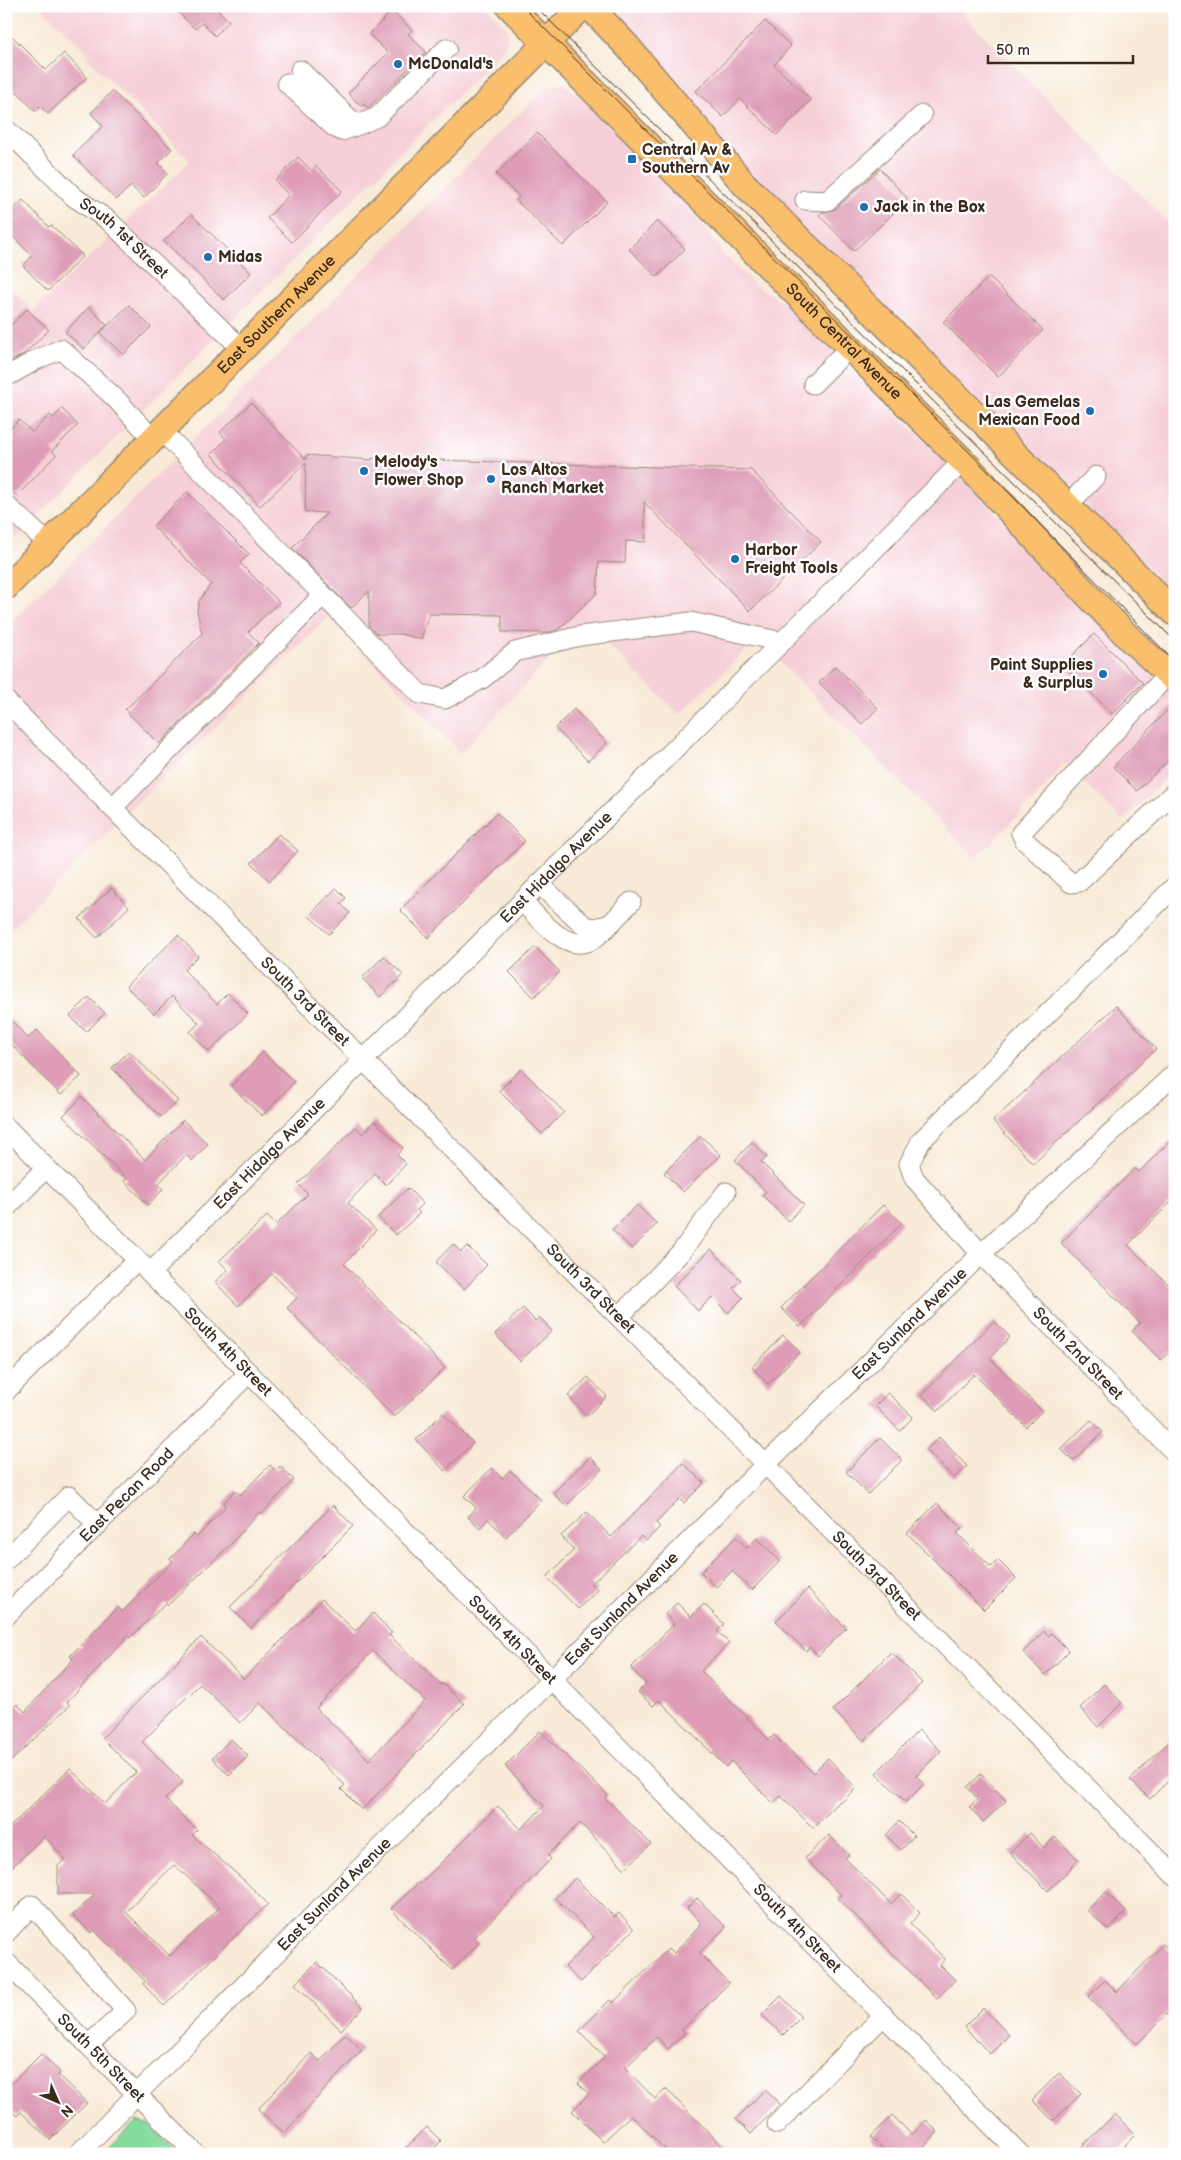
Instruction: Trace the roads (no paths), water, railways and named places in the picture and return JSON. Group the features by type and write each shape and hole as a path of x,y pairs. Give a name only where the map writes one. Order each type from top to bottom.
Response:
{"main road":[{"name":"South Central Avenue","path":"509,6 963,461 1132,641 1172,677"},
{"name":"East Southern Avenue","path":"6,587 583,6"},
{"path":"589,6 627,46 744,184 1175,613"}],"street":[{"path":"287,83 334,127 342,131 377,117 447,48"},
{"path":"300,70 351,120 360,124"},
{"path":"805,200 827,201 922,115"},
{"name":"South 1st Street","path":"6,129 74,197 108,220 242,349"},
{"path":"813,384 849,348"},
{"path":"6,377 36,360 61,349 157,435 323,595 420,694 444,699 482,679 515,652 580,636 692,622 782,642"},
{"name":"East Hidalgo Avenue","path":"6,1391 364,1060 963,461"},
{"path":"1067,506 1096,476"},
{"path":"6,505 49,544"},
{"path":"113,807 323,595"},
{"path":"1172,677 1021,833 1025,841 1071,883 1079,882 1175,792"},
{"name":"South 3rd Street","path":"6,701 1175,1876"},
{"path":"539,884 586,926 593,928 608,925"},
{"name":"South 2nd Street","path":"1175,886 921,1141 909,1164 914,1178 980,1254 1175,1453"},
{"path":"522,901 555,933 572,943 578,944 589,942 631,902"},
{"name":"East Sunland Avenue","path":"78,2154 336,1892 765,1465 980,1254 1175,1073"},
{"name":"South 4th Street","path":"6,1127 1020,2154"},
{"path":"6,1208 46,1168"},
{"path":"619,1317 681,1252 726,1192"},
{"name":"East Pecan Road","path":"8,1610 98,1525 249,1374"},
{"path":"6,1560 69,1496 98,1525"},
{"path":"6,1933 32,1906 126,2011 88,2045"},
{"name":"South 5th Street","path":"6,1962 196,2154"},
{"path":"777,2124 884,2015"}],"tram line":[{"path":"522,6 973,456 1175,662"},
{"path":"535,6 1175,641"}],"place":[{"name":"McDonald's","path":"398,64"},
{"name":"Central Av & Southern Av","path":"632,159"},
{"name":"Jack in the Box","path":"864,207"},
{"name":"Midas","path":"208,257"},
{"name":"Las Gemelas Mexican Food","path":"1090,411"},
{"name":"Melody's Flower Shop","path":"364,471"},
{"name":"Los Altos Ranch Market","path":"491,479"},
{"name":"Harbor Freight Tools","path":"735,559"},
{"name":"Paint Supplies & Surplus","path":"1103,674"}]}
